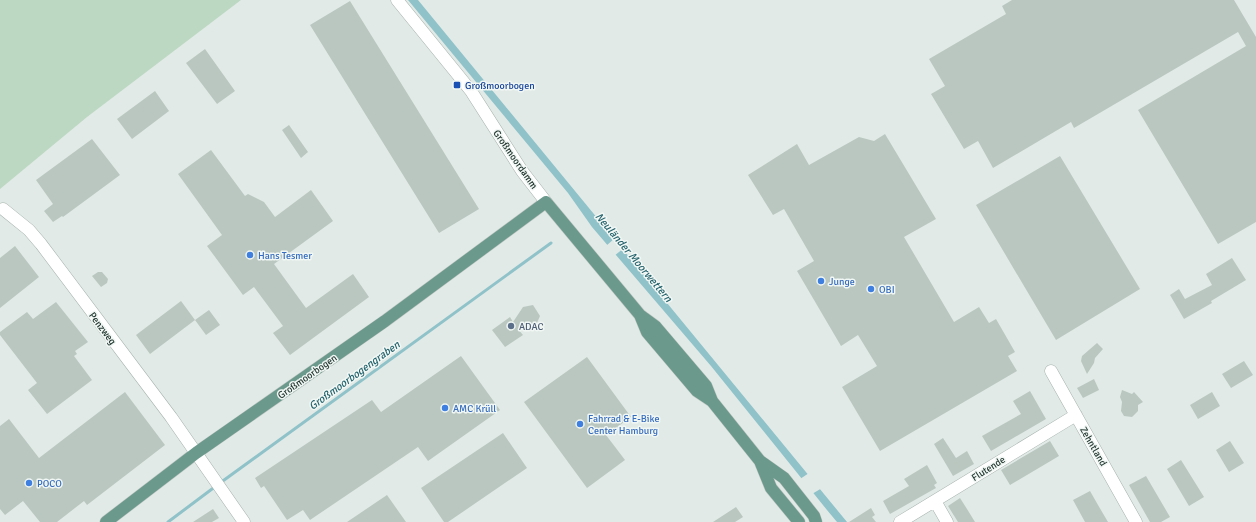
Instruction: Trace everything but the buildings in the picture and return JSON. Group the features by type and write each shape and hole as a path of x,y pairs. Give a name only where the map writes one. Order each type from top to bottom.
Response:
{"main road":[{"name":"Großmoordamm","path":"546,202 640,315 655,326 706,386 712,401 760,461 784,478 814,516 816,522"},
{"name":"Großmoorbogen","path":"106,522 196,453 384,321 546,202"},
{"name":"Großmoordamm","path":"640,315 647,332 697,391 712,401"},
{"path":"684,376 701,380"},
{"name":"Großmoordamm","path":"760,461 771,488 800,522"},
{"path":"795,492 798,510 808,522"}],"street":[{"name":"Großmoordamm","path":"397,0 471,91 522,171 546,202"},
{"name":"Penzweg","path":"3,209 29,230 41,244 196,453 244,522"},
{"name":"Zehntland","path":"1051,371 1136,522"},
{"name":"Flutende","path":"900,522 1076,415"},
{"path":"935,501 947,522"}],"green space":[{"path":"0,0 241,0 87,117 0,189"}],"water":[{"path":"408,0 418,0 847,522 837,522 711,366 592,227 568,193"}],"pier":[{"path":"615,238 624,248 614,256 606,246"},
{"path":"809,473 822,488 812,494 800,479"}],"waterway":[{"name":"Großmoorbogengraben","path":"220,483 551,243"},
{"name":"Großmoorbogengraben","path":"168,522 216,486"}],"place":[{"name":"Großmoorbogen","path":"457,85"},
{"name":"Hans Tesmer","path":"250,255"},
{"name":"Junge","path":"821,281"},
{"name":"OBI","path":"871,289"},
{"name":"ADAC","path":"511,326"},
{"name":"AMC Krüll","path":"445,408"},
{"name":"Fahrrad & E-Bike Center Hamburg","path":"580,424"},
{"name":"POCO","path":"29,483"}],"water label":[{"name":"Neuländer Moorwettern","path":"634,257"}]}
